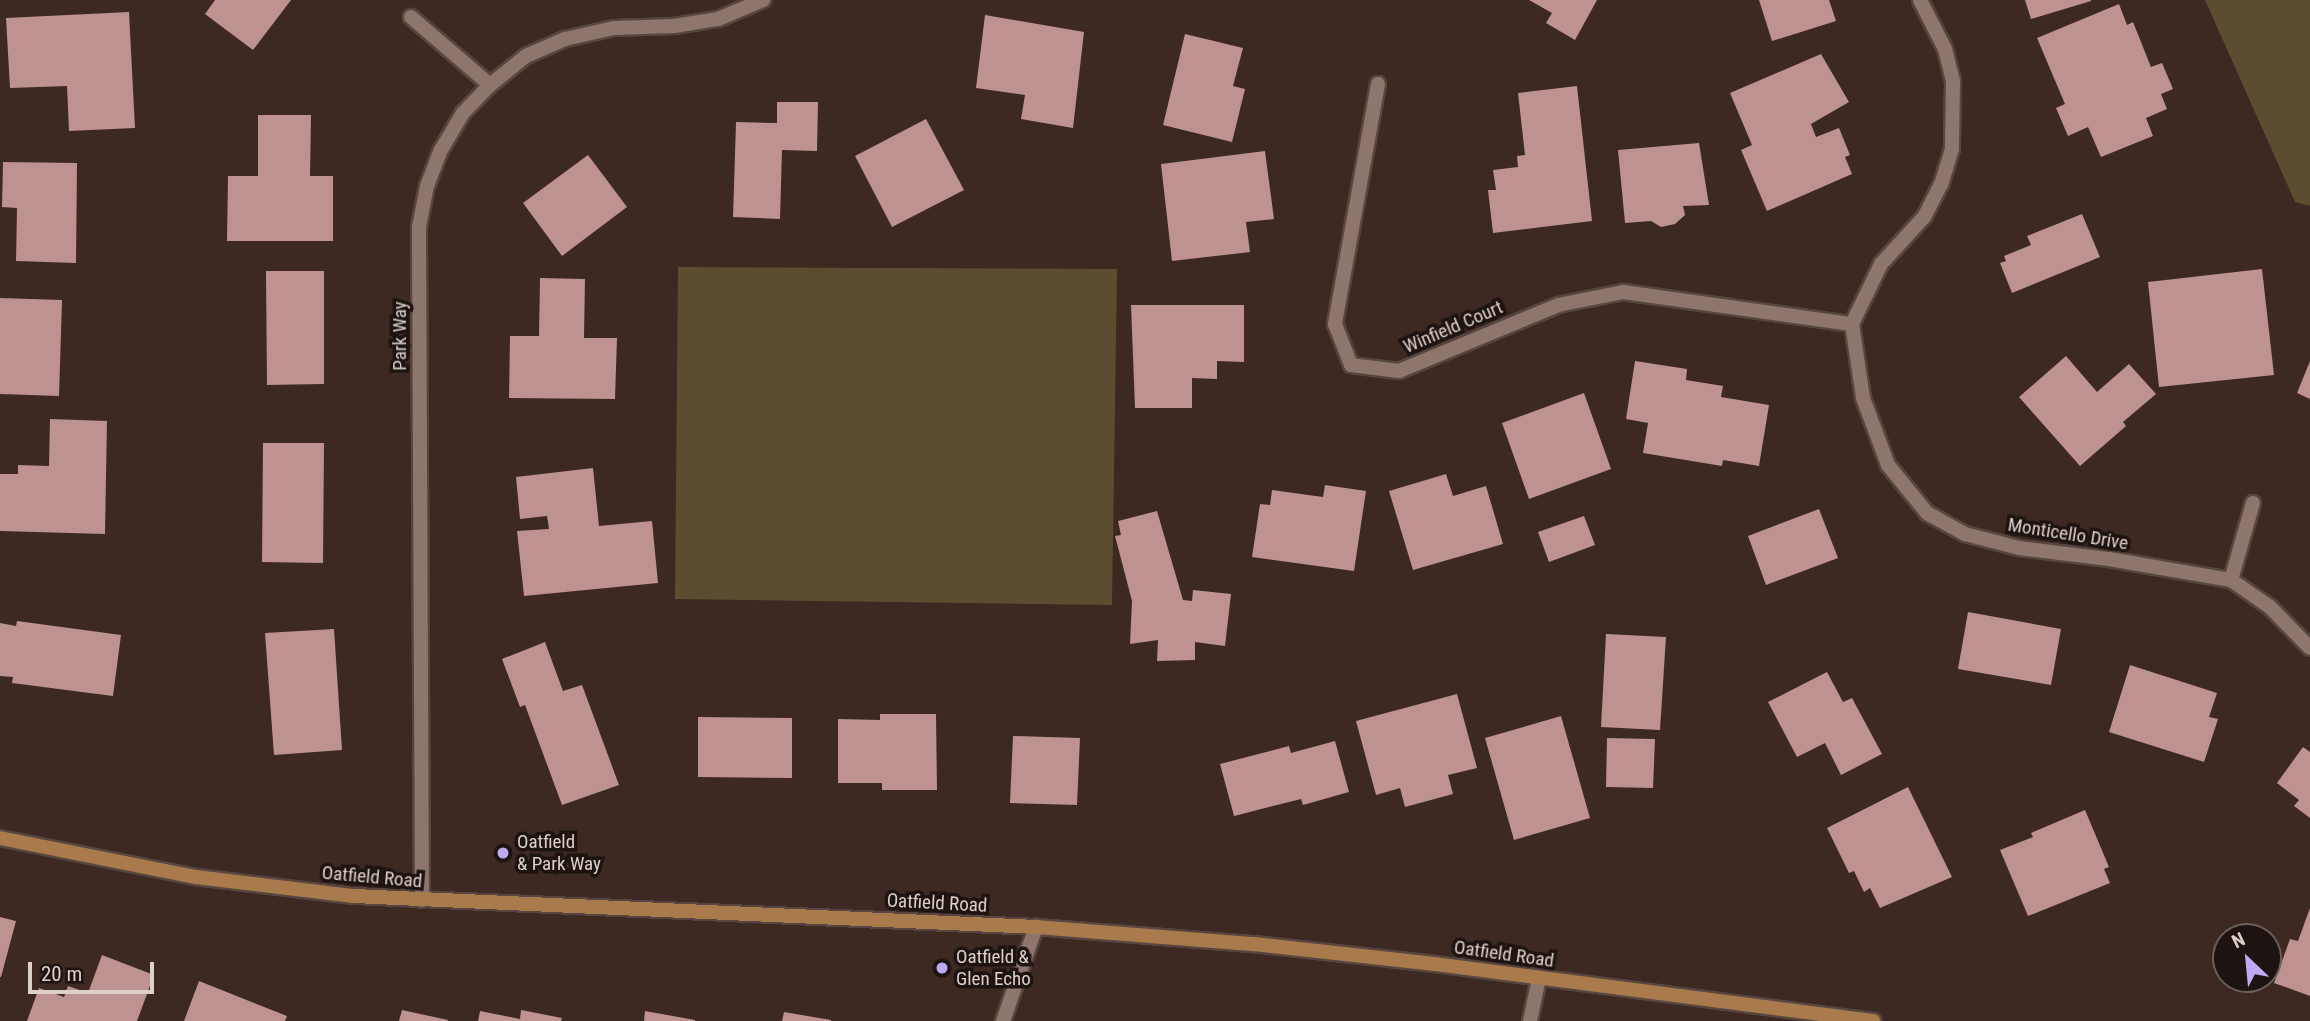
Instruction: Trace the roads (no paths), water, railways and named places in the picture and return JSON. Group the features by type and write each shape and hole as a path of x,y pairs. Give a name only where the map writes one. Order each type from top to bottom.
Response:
{"main road":[{"name":"Oatfield Road","path":"0,838 196,877 354,896 1035,927 1254,944 1539,978 1767,1014 1873,1021"}],"street":[{"name":"Park Way","path":"422,900 419,227 427,186 441,149 463,113 490,85 526,56 565,39 614,27 674,26 718,19 763,0"},
{"path":"1852,324 1881,264 1924,218 1941,184 1952,149 1953,82 1945,50 1920,0"},
{"path":"411,17 490,85"},
{"name":"Winfield Court","path":"1378,83 1335,324 1351,365 1399,371 1558,305 1623,292 1852,324"},
{"name":"Monticello Drive","path":"1852,324 1863,398 1888,465 1927,513 1965,534 2019,548 2109,559 2231,580 2270,607 2310,648"},
{"path":"2231,580 2253,503"},
{"path":"1003,1021 1035,927"},
{"path":"1530,1021 1539,978"}],"place":[{"name":"Oatfield & Park Way","path":"503,853"},
{"name":"Oatfield & Glen Echo","path":"942,968"}]}
